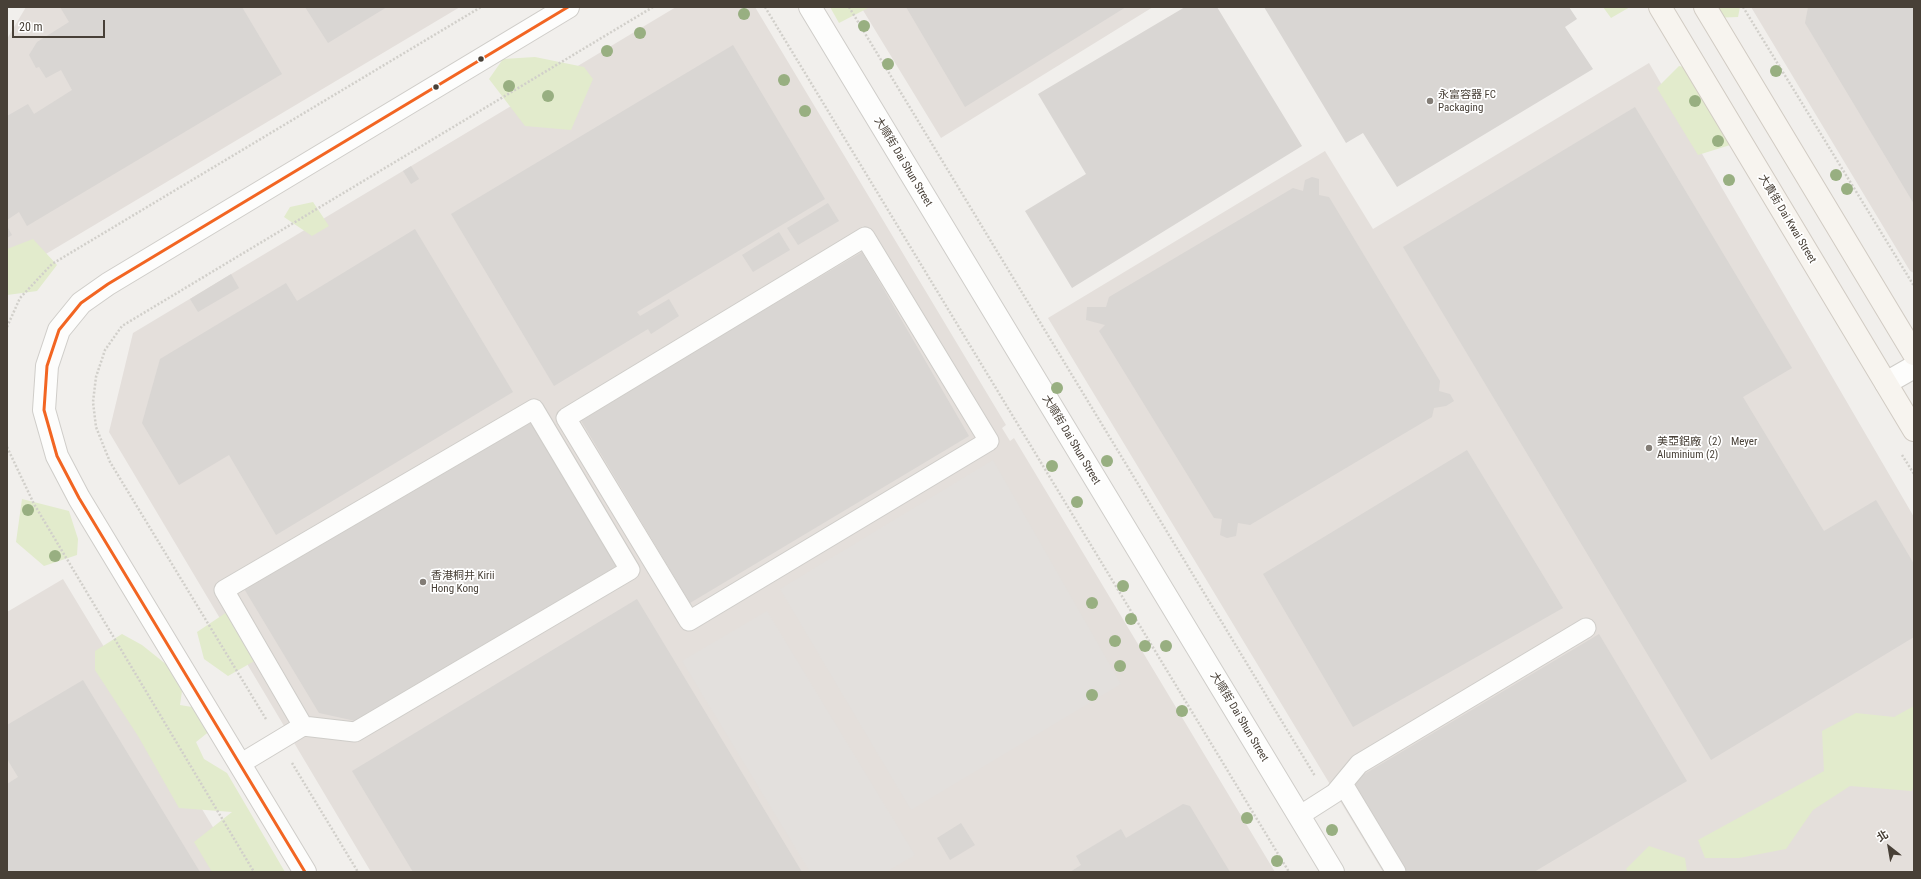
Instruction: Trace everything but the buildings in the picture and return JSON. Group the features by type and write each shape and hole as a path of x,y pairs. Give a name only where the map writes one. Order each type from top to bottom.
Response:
{"street":[{"path":"305,872 79,498 57,456 44,410 47,366 59,330 81,303 108,284 568,7"},
{"name":"大順街 Dai Shun Street","path":"810,7 1333,872"},
{"name":"大貴街 Dai Kwai Street","path":"1660,7 1914,430"},
{"path":"1705,7 1914,354"},
{"path":"1886,383 1914,367"}],"lane":[{"path":"865,237 989,440 690,622 566,418 865,237"},
{"path":"240,764 302,726 355,732 630,570 534,409 224,590 302,726"},
{"path":"1299,816 1335,793 1359,764 1586,628"},
{"path":"1343,784 1396,872"}],"path":[{"path":"7,326 20,298 52,264 481,7"},
{"path":"358,872 110,462 96,427 93,402 96,377 106,350 122,326 653,7"},
{"path":"765,7 1289,872"},
{"path":"849,7 1328,798"},
{"path":"1743,7 1914,286"},
{"path":"7,447 34,504 254,872"}],"shaded area":[{"path":"26,7 460,7 14,273 7,271 7,39"},
{"path":"676,7 755,7 1006,425 1002,428 1010,441 1014,438 1275,872 371,872 109,432 133,333"},
{"path":"861,7 1153,7 941,138"},
{"path":"1751,7 1914,7 1914,273 1910,271"},
{"path":"1649,63 1914,517 1914,872 1383,872 1048,318 1325,151 1373,229"},
{"path":"993,460 1121,684 911,810 780,589"},
{"path":"63,579 240,872 7,872 7,612"},
{"path":"767,611 915,855 886,872 810,872 682,661"}],"green space":[{"path":"830,7 870,7 839,23"},
{"path":"1603,7 1630,7 1611,18"},
{"path":"1703,7 1740,7 1738,17 1710,18"},
{"path":"535,57 584,67 593,79 571,130 525,126 489,79 503,59"},
{"path":"1679,66 1701,70 1743,141 1698,155 1657,88"},
{"path":"313,202 329,226 312,236 284,217 290,207"},
{"path":"33,239 57,265 37,291 7,295 7,249"},
{"path":"22,499 69,511 78,539 77,555 44,566 16,542"},
{"path":"230,610 265,655 228,676 204,659 197,632"},
{"path":"122,634 142,645 167,665 182,691 180,705 192,707 211,730 196,742 204,759 227,773 285,872 212,872 194,842 232,812 179,808 138,736 95,670 95,651"},
{"path":"1914,706 1914,784 1912,791 1850,786 1813,810 1786,849 1739,858 1705,858 1698,840 1824,771 1822,731 1856,713 1894,717"},
{"path":"1649,846 1685,858 1687,872 1628,872 1626,869"}],"transit line":[{"path":"305,872 79,498 57,456 44,410 47,366 59,330 81,303 108,284 568,7"}],"place":[{"name":"永富容器 FC Packaging","path":"1430,101"},
{"name":"美亞鋁廠（2） Meyer Aluminium (2)","path":"1649,448"},
{"name":"香港桐井 Kirii Hong Kong","path":"423,582"}]}
